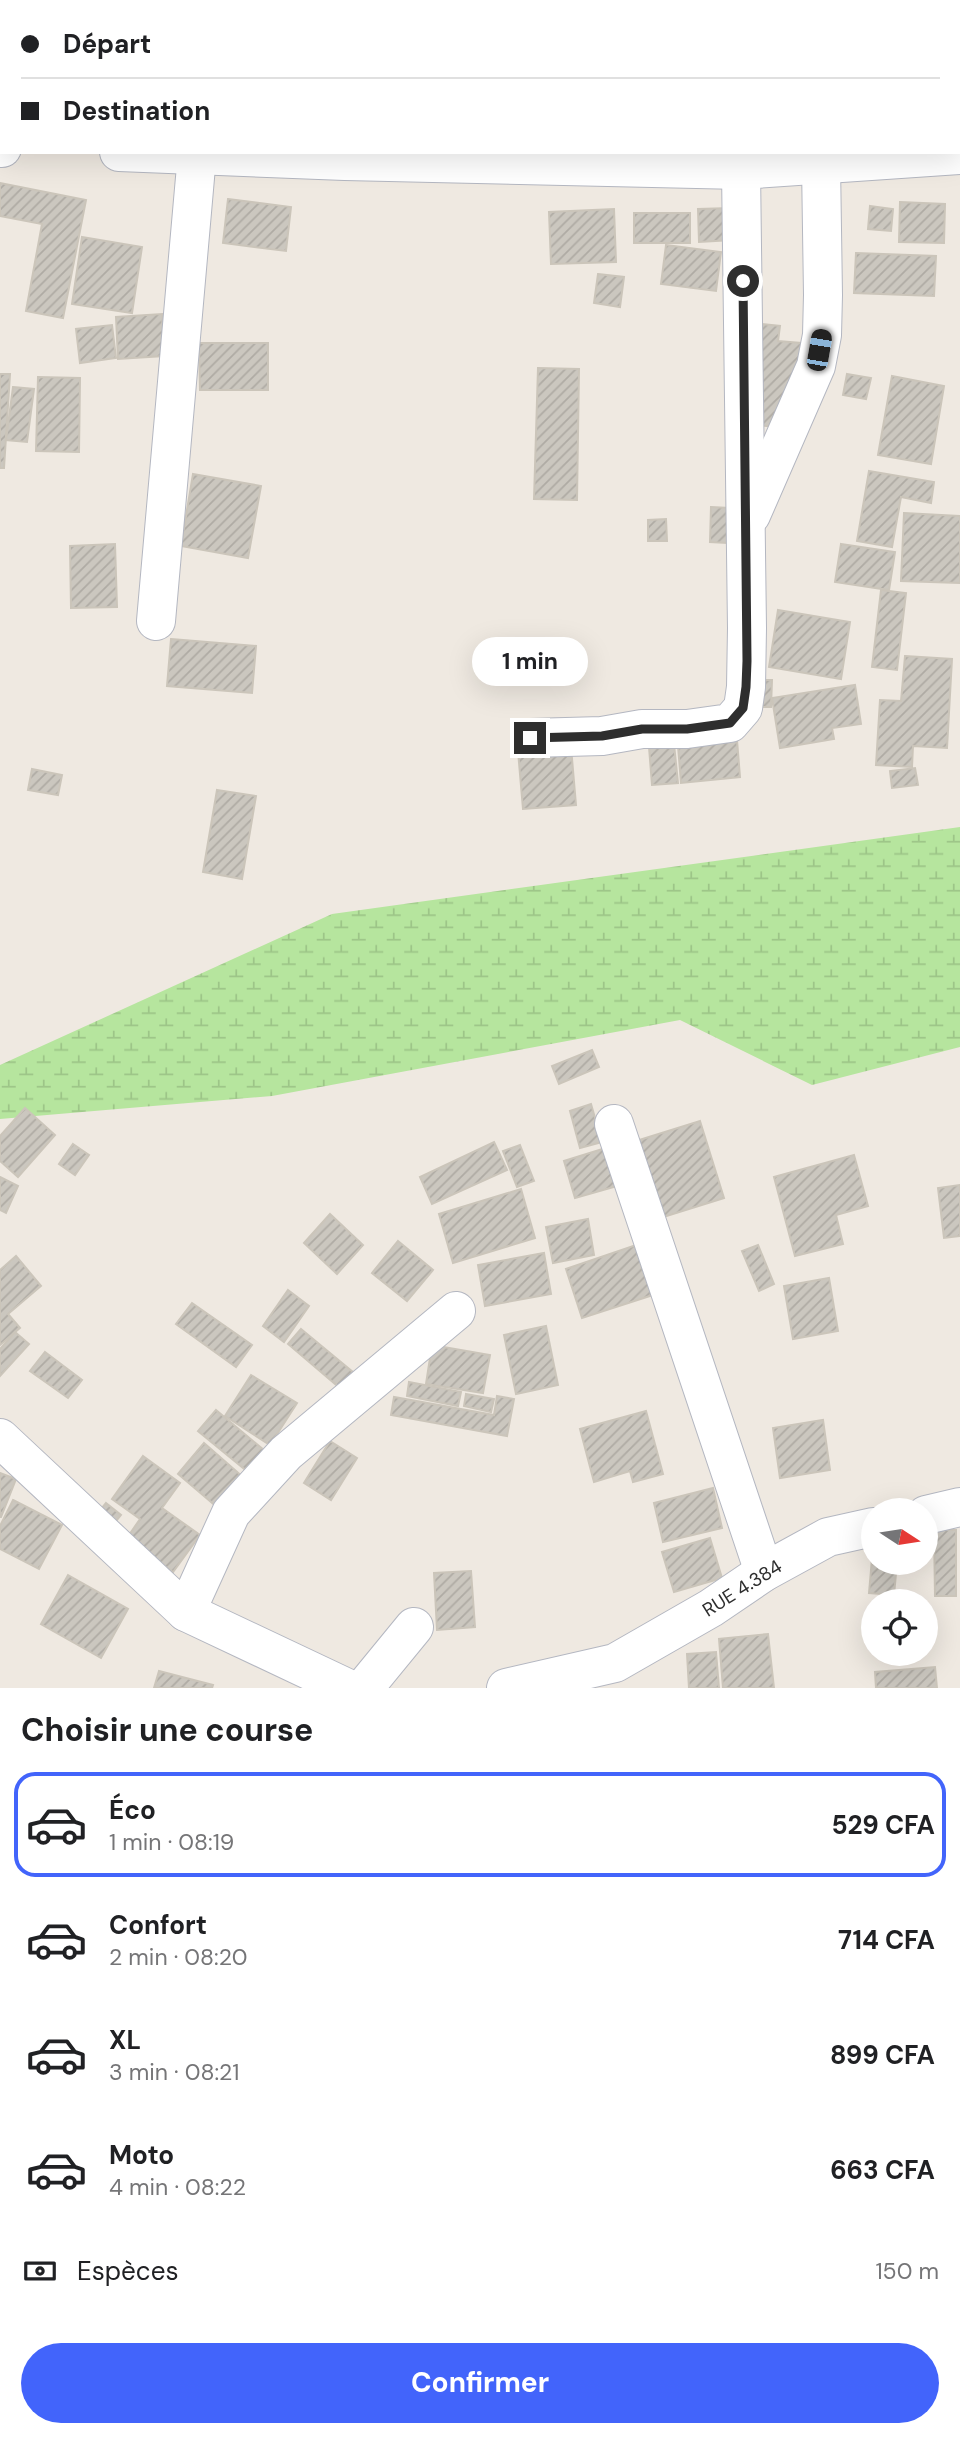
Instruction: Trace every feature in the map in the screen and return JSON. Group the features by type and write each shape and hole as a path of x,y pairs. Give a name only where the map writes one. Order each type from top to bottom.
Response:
{"street":[{"path":"171,154 741,170 960,155"},
{"path":"156,621 197,155"},
{"path":"745,528 816,366 822,335 823,295 821,164"},
{"path":"530,738 602,736 642,729 687,729 730,723 743,708 746,687 741,170"},
{"path":"614,1124 764,1572"},
{"path":"186,1612 231,1513 286,1452 456,1311"},
{"path":"0,1438 186,1612 347,1688"},
{"path":"938,1512 960,1507"},
{"name":"RUE 4.384","path":"506,1688 616,1675 764,1572 828,1537 861,1530"},
{"path":"364,1688 414,1627"}],"green space":[{"path":"960,827 960,1047 812,1085 680,1020 272,1096 0,1119 0,1065 332,914"}],"building":[{"path":"0,183 86,200 63,318 26,311 42,224 0,216"},
{"path":"228,199 291,207 286,251 223,243"},
{"path":"900,202 945,204 944,243 899,242"},
{"path":"870,206 893,209 891,231 868,229"},
{"path":"731,208 732,240 699,242 698,209"},
{"path":"614,209 616,262 551,264 549,212"},
{"path":"634,213 690,213 690,243 634,243"},
{"path":"82,237 142,247 132,313 72,304"},
{"path":"666,245 721,252 716,291 661,284"},
{"path":"856,253 936,256 934,296 854,293"},
{"path":"598,274 624,277 620,307 594,303"},
{"path":"162,314 164,356 118,359 116,317"},
{"path":"761,324 780,326 778,341 801,343 792,429 750,424"},
{"path":"112,325 116,358 80,363 76,329"},
{"path":"199,343 268,343 268,390 200,390"},
{"path":"538,368 579,369 577,500 534,499"},
{"path":"0,374 10,374 4,468 0,468"},
{"path":"847,374 871,378 866,399 843,395"},
{"path":"892,376 944,386 931,464 878,455"},
{"path":"38,377 80,378 79,452 36,451"},
{"path":"13,387 34,389 27,442 6,440"},
{"path":"869,471 934,482 931,503 901,497 892,547 857,541"},
{"path":"193,474 261,486 248,558 181,546"},
{"path":"711,507 729,508 727,543 710,542"},
{"path":"904,513 960,516 960,583 901,581"},
{"path":"666,519 667,541 648,541 648,520"},
{"path":"115,544 117,607 71,608 70,546"},
{"path":"841,544 895,552 889,590 835,582"},
{"path":"881,590 906,593 897,670 872,667"},
{"path":"778,610 850,622 841,679 769,667"},
{"path":"171,639 256,646 252,693 167,686"},
{"path":"905,656 952,659 947,748 913,746 912,767 876,765 880,700 901,701"},
{"path":"747,680 772,680 771,707 746,707"},
{"path":"855,685 861,724 832,728 834,739 780,748 772,698"},
{"path":"737,740 740,777 681,783 678,746"},
{"path":"674,744 678,783 652,785 649,747"},
{"path":"571,747 576,805 523,809 518,751"},
{"path":"915,768 918,785 892,788 890,771"},
{"path":"32,769 62,775 58,795 28,790"},
{"path":"217,790 256,796 242,879 203,872"},
{"path":"592,1050 599,1067 559,1084 552,1066"},
{"path":"591,1104 602,1142 580,1148 570,1111"},
{"path":"25,1108 55,1135 18,1177 0,1161 0,1136"},
{"path":"700,1121 724,1198 657,1219 633,1142"},
{"path":"494,1142 507,1170 432,1204 420,1177"},
{"path":"73,1144 89,1155 75,1175 59,1164"},
{"path":"520,1145 534,1181 517,1187 503,1151"},
{"path":"612,1146 624,1184 575,1198 564,1161"},
{"path":"854,1155 868,1206 836,1215 843,1244 795,1256 774,1177"},
{"path":"0,1177 18,1186 6,1213 0,1210"},
{"path":"960,1185 960,1236 944,1238 938,1188"},
{"path":"521,1189 535,1238 453,1263 439,1214"},
{"path":"330,1214 363,1245 337,1274 304,1243"},
{"path":"588,1219 594,1255 553,1263 546,1227"},
{"path":"398,1241 433,1270 407,1301 372,1273"},
{"path":"642,1243 659,1293 582,1318 566,1269"},
{"path":"758,1245 774,1284 759,1291 742,1251"},
{"path":"544,1253 551,1294 485,1306 478,1265"},
{"path":"16,1256 41,1286 8,1314 20,1328 0,1345 0,1270"},
{"path":"829,1278 838,1331 793,1339 784,1286"},
{"path":"288,1290 309,1306 284,1342 263,1326"},
{"path":"192,1303 252,1345 236,1367 176,1324"},
{"path":"546,1326 558,1385 516,1394 504,1335"},
{"path":"301,1329 354,1373 341,1389 288,1344"},
{"path":"15,1332 29,1344 0,1376 0,1349"},
{"path":"432,1345 490,1355 483,1393 426,1384"},
{"path":"45,1352 82,1380 68,1398 30,1371"},
{"path":"251,1375 297,1403 270,1445 225,1416"},
{"path":"409,1382 461,1392 458,1406 407,1396"},
{"path":"466,1394 494,1399 491,1412 464,1406"},
{"path":"497,1396 514,1399 507,1436 391,1415 394,1397 494,1415"},
{"path":"216,1410 265,1451 248,1472 198,1431"},
{"path":"646,1411 663,1474 633,1482 630,1471 594,1482 580,1429"},
{"path":"823,1420 830,1470 780,1478 773,1428"},
{"path":"330,1441 357,1458 331,1500 304,1483"},
{"path":"204,1443 243,1477 217,1507 178,1474"},
{"path":"143,1456 180,1483 162,1508 200,1535 173,1572 127,1538 140,1519 112,1499"},
{"path":"0,1473 16,1479 1,1517 0,1517"},
{"path":"713,1488 722,1528 663,1542 654,1503"},
{"path":"13,1500 62,1525 39,1569 0,1549 0,1526"},
{"path":"106,1503 121,1515 108,1531 93,1519"},
{"path":"938,1530 956,1530 956,1596 938,1596 938,1589 935,1589 935,1575 938,1575"},
{"path":"710,1538 722,1578 674,1592 662,1552"},
{"path":"471,1571 475,1627 437,1630 434,1573"},
{"path":"68,1575 128,1609 101,1658 41,1624"},
{"path":"871,1575 896,1575 895,1589 869,1589"},
{"path":"768,1634 774,1688 723,1688 719,1639"},
{"path":"716,1652 719,1688 689,1688 687,1654"},
{"path":"935,1667 937,1688 876,1688 875,1672"},
{"path":"159,1671 213,1685 212,1688 154,1688"}],"route":[{"path":"530,738 602,736 642,729 709,726 730,723 743,708 747,628 743,281"}]}
